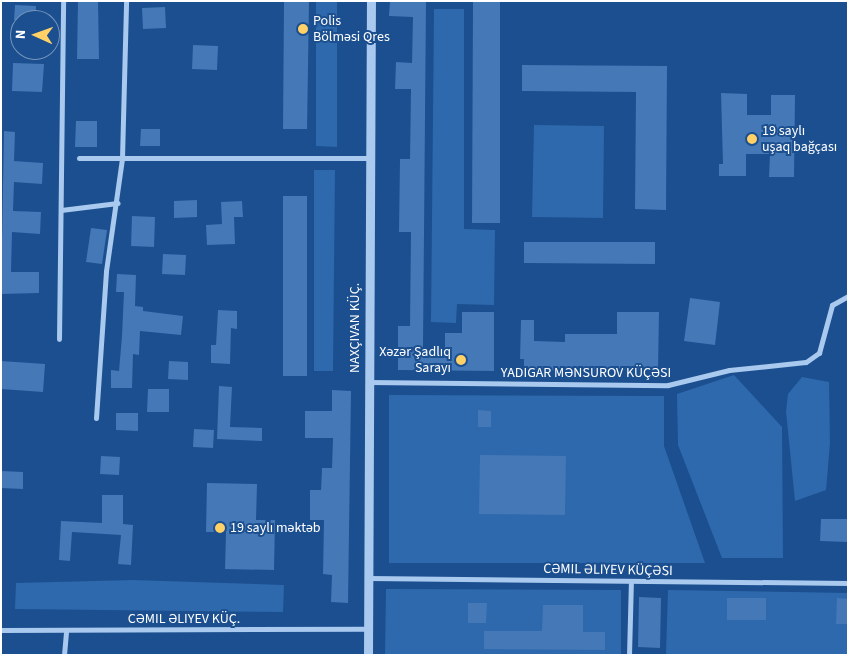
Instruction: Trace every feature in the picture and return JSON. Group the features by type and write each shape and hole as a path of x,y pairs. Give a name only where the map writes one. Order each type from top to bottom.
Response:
{"street":[{"path":"60,339 63,1"},
{"path":"96,418 106,271 118,203 122,158 126,1"},
{"path":"368,655 371,1"},
{"path":"79,158 370,158"},
{"path":"61,210 118,203"},
{"name":"YADIGAR MƏNSUROV KÜÇƏSI","path":"368,382 668,385 728,370 806,362 819,354 832,305 848,296"},
{"name":"CƏMIL ƏLIYEV KÜÇƏSI","path":"368,578 848,583"},
{"path":"629,655 631,581"},
{"name":"CƏMIL ƏLIYEV KÜÇ.","path":"1,630 368,629"},
{"path":"64,655 66,630"}],"shaded area":[{"path":"316,1 337,1 337,147 316,146"},
{"path":"434,9 464,9 464,229 495,230 494,305 457,304 456,323 431,322"},
{"path":"534,125 604,126 603,218 532,217"},
{"path":"314,170 335,170 333,371 314,371"},
{"path":"734,375 782,427 783,558 722,558 678,445 677,394"},
{"path":"802,377 829,382 830,443 826,490 795,501 786,411 788,394"},
{"path":"389,395 664,396 664,446 705,563 389,563"},
{"path":"133,580 284,585 283,612 15,609 16,583"},
{"path":"386,589 621,590 621,655 385,655"},
{"path":"668,590 848,593 848,655 666,654"}],"building":[{"path":"78,1 98,1 99,59 77,59"},
{"path":"284,1 309,1 307,129 283,129"},
{"path":"390,1 426,1 423,349 445,349 445,333 462,333 462,312 494,312 494,371 398,370 398,326 410,326 411,232 399,232 400,159 410,159 411,89 395,89 396,62 412,63 413,17 389,16"},
{"path":"473,1 500,1 500,223 472,223"},
{"path":"15,5 36,6 36,10 15,10"},
{"path":"165,7 166,28 143,29 142,8"},
{"path":"193,45 218,46 217,70 192,69"},
{"path":"13,63 44,64 42,92 12,91"},
{"path":"522,65 667,66 666,210 635,209 636,92 522,91"},
{"path":"721,93 747,94 747,115 771,115 771,95 795,95 794,177 769,177 770,154 746,154 746,176 719,176 719,164 723,164"},
{"path":"76,121 97,121 97,147 75,147"},
{"path":"141,129 160,129 160,146 140,146"},
{"path":"4,131 15,132 14,161 43,163 42,184 14,182 13,211 41,212 40,234 12,232 11,272 39,272 39,293 1,294"},
{"path":"283,196 307,196 307,376 283,376"},
{"path":"197,200 197,217 174,218 174,201"},
{"path":"242,201 243,217 234,217 235,244 207,245 206,225 222,224 221,202"},
{"path":"132,216 155,217 154,247 131,246"},
{"path":"91,228 107,230 102,264 86,262"},
{"path":"524,242 655,242 655,264 524,263"},
{"path":"163,254 186,255 185,275 162,274"},
{"path":"117,274 136,275 135,306 143,307 143,311 183,316 181,335 140,331 139,355 133,354 132,388 111,388 111,370 119,371 122,336 124,292 116,292"},
{"path":"690,298 720,302 715,345 684,341"},
{"path":"218,310 237,311 237,329 231,328 230,364 211,363 211,345 216,345"},
{"path":"617,312 659,312 658,370 600,370 600,373 524,369 524,359 520,359 521,320 534,320 534,341 565,342 565,334 617,334"},
{"path":"1,361 45,364 43,392 1,389"},
{"path":"169,361 188,362 188,380 168,379"},
{"path":"219,386 232,387 230,427 262,428 262,441 217,439"},
{"path":"148,389 169,389 169,412 147,412"},
{"path":"332,390 351,391 348,603 331,602 332,575 323,574 324,520 310,520 310,490 321,490 322,468 332,468 333,438 305,438 305,411 332,411"},
{"path":"478,410 491,411 491,427 478,427"},
{"path":"116,413 138,413 138,431 116,430"},
{"path":"194,429 214,430 213,448 193,447"},
{"path":"480,455 566,456 565,515 479,514"},
{"path":"101,456 120,457 119,475 100,474"},
{"path":"2,471 23,472 23,489 1,488"},
{"path":"207,483 257,484 256,520 275,520 274,570 225,569 226,532 206,532"},
{"path":"102,495 123,495 123,524 133,525 131,565 118,564 121,535 72,532 70,561 59,560 61,521 102,523"},
{"path":"821,519 848,519 848,542 820,541"},
{"path":"639,597 661,598 660,648 638,647"},
{"path":"727,598 766,598 766,620 727,620"},
{"path":"837,598 848,599 848,624 836,624"},
{"path":"468,603 487,603 486,623 468,623"},
{"path":"543,605 583,605 583,632 605,632 605,650 484,649 484,631 542,631"}],"place":[{"name":"Polis Bölməsi Qres","path":"303,29"},
{"name":"19 saylı uşaq bağçası","path":"752,139"},
{"name":"Xəzər Şadlıq Sarayı","path":"461,360"},
{"name":"19 saylı məktəb","path":"220,528"}]}
